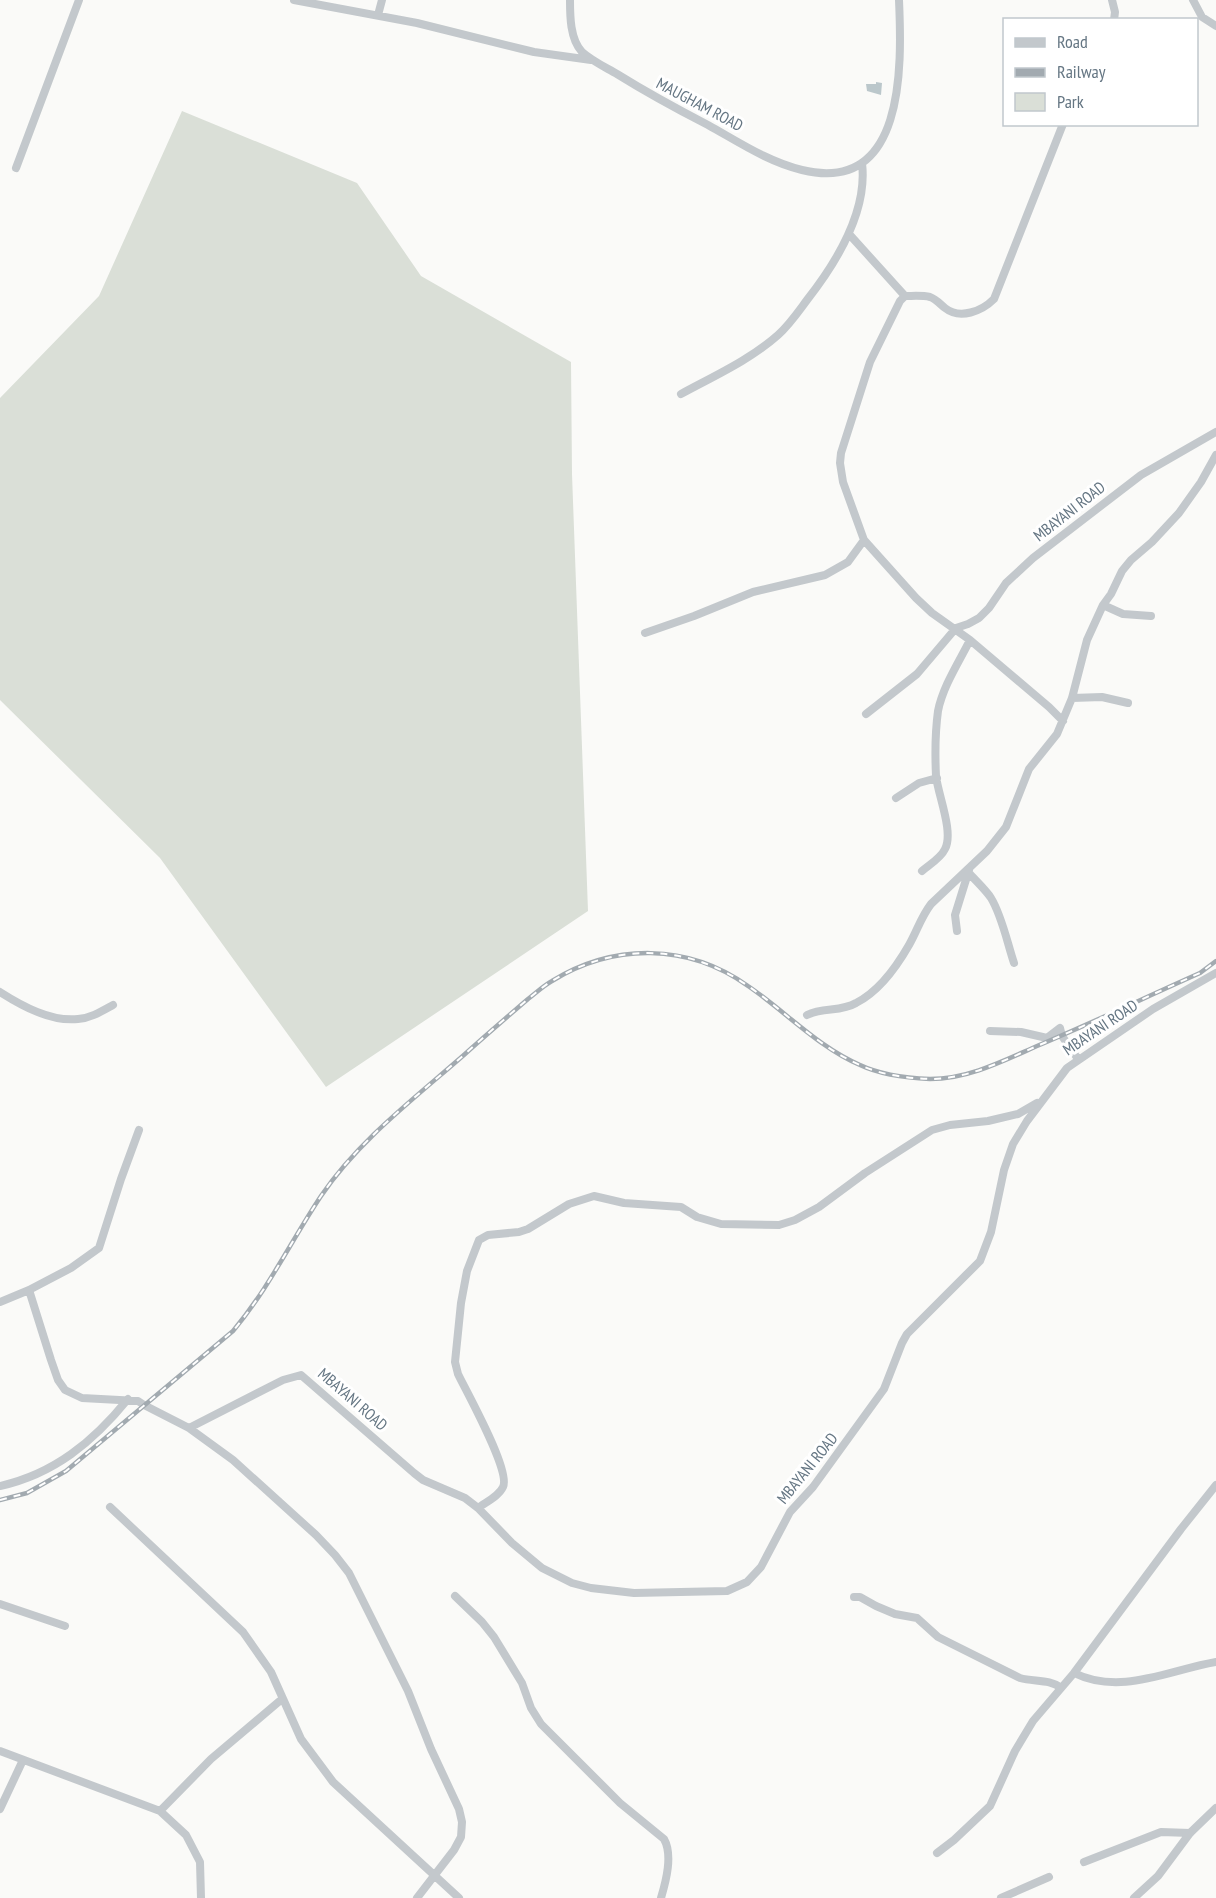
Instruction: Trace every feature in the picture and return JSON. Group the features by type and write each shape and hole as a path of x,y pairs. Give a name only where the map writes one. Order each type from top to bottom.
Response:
{"street":[{"path":"16,168 79,0"},
{"path":"294,0 378,15 534,52 594,61"},
{"path":"378,15 382,0"},
{"name":"MAUGHAM ROAD","path":"570,0 575,40 581,51 678,110 768,157 815,173 850,169 862,163"},
{"path":"681,394 742,361 778,334 792,321 835,262 849,234 862,181 862,163 878,149 884,139 892,112 898,78 899,0"},
{"path":"1112,0 1114,18"},
{"path":"1193,0 1202,16 1216,26"},
{"path":"849,234 905,296 930,297 937,300 946,310 963,314 982,308 994,299 1062,126"},
{"path":"905,296 894,309 870,362 841,453 843,482 864,540 932,613 956,628 1049,707 1063,722"},
{"name":"MBAYANI ROAD","path":"956,628 979,618 1013,575 1112,495 1141,475 1216,432"},
{"path":"807,1015 822,1009 839,1009 853,1005 875,988 908,946 924,913 931,904 969,870 1006,827 1029,769 1054,740 1063,722 1072,698 1087,640 1122,570 1179,513 1216,455"},
{"path":"645,633 753,592 825,575 849,562 864,540"},
{"path":"1103,605 1123,615 1151,616"},
{"path":"866,714 912,678 956,628"},
{"path":"922,871 943,853 946,845 946,821 937,778 935,747 938,711 970,640"},
{"path":"1072,698 1102,697 1128,703"},
{"path":"896,798 919,783 937,778"},
{"path":"957,931 955,915 969,870"},
{"path":"969,870 981,889 989,895 995,907 1014,963"},
{"name":"MBAYANI ROAD","path":"189,1428 283,1380 301,1375 423,1480 465,1498 478,1508 495,1527 553,1574 582,1586 634,1593 727,1591 747,1582 764,1561 790,1512 813,1487 884,1389 907,1334 980,1261 991,1232 1006,1158 1027,1121 1067,1068 1153,1009 1216,973"},
{"path":"0,992 35,1011 65,1019 90,1017 113,1005"},
{"path":"990,1031 1021,1032 1047,1038 1060,1029 1062,1036 1078,1059"},
{"path":"478,1508 498,1493 505,1478 491,1441 458,1374 455,1362 467,1271 479,1240 488,1235 528,1229 568,1204 594,1196 624,1203 681,1207 697,1217 721,1224 779,1225 795,1220 819,1207 865,1173 932,1130 1018,1114 1042,1101"},
{"path":"0,1302 29,1290 77,1264 99,1248 139,1131"},
{"path":"29,1290 58,1380 65,1390 82,1398 138,1401 189,1428 232,1460 293,1514 335,1555 349,1573 408,1691 431,1749 459,1809 462,1822 461,1837 454,1850 417,1898"},
{"path":"0,1486 24,1480 67,1458 108,1423 128,1399"},
{"path":"937,1853 990,1806 1025,1734 1040,1711 1074,1673 1216,1485"},
{"path":"110,1507 243,1632 271,1672 301,1739 333,1782 459,1898"},
{"path":"454,1596 482,1622 494,1637 522,1683 531,1708 541,1724 620,1803 664,1839 668,1846 668,1862 661,1898"},
{"path":"854,1597 860,1597 894,1613 917,1618 938,1637 1020,1678 1033,1682 1053,1683 1061,1689"},
{"path":"0,1604 65,1626"},
{"path":"1074,1673 1119,1684 1216,1662"},
{"path":"160,1811 211,1759 282,1698"},
{"path":"0,1751 160,1811 186,1835 200,1862 201,1898"},
{"path":"0,1809 23,1760"},
{"path":"1134,1898 1158,1876 1191,1833 1216,1808"},
{"path":"1084,1862 1161,1832 1191,1833"},
{"path":"1002,1898 1049,1877"}],"green space":[{"path":"182,111 357,183 421,276 571,362 572,474 588,911 326,1087 160,858 0,700 0,398 99,296"}],"shaded area":[{"path":"876,82 882,83 881,95 867,91 866,84 876,84"}],"railway":[{"path":"0,1500 27,1493 66,1471 233,1331 269,1281 321,1196 352,1156 388,1121 528,999 549,983 576,969 600,960 651,953 701,962 725,972 748,986 816,1039 845,1057 885,1074 930,1079 972,1073 998,1063 1200,973 1216,961"}]}
